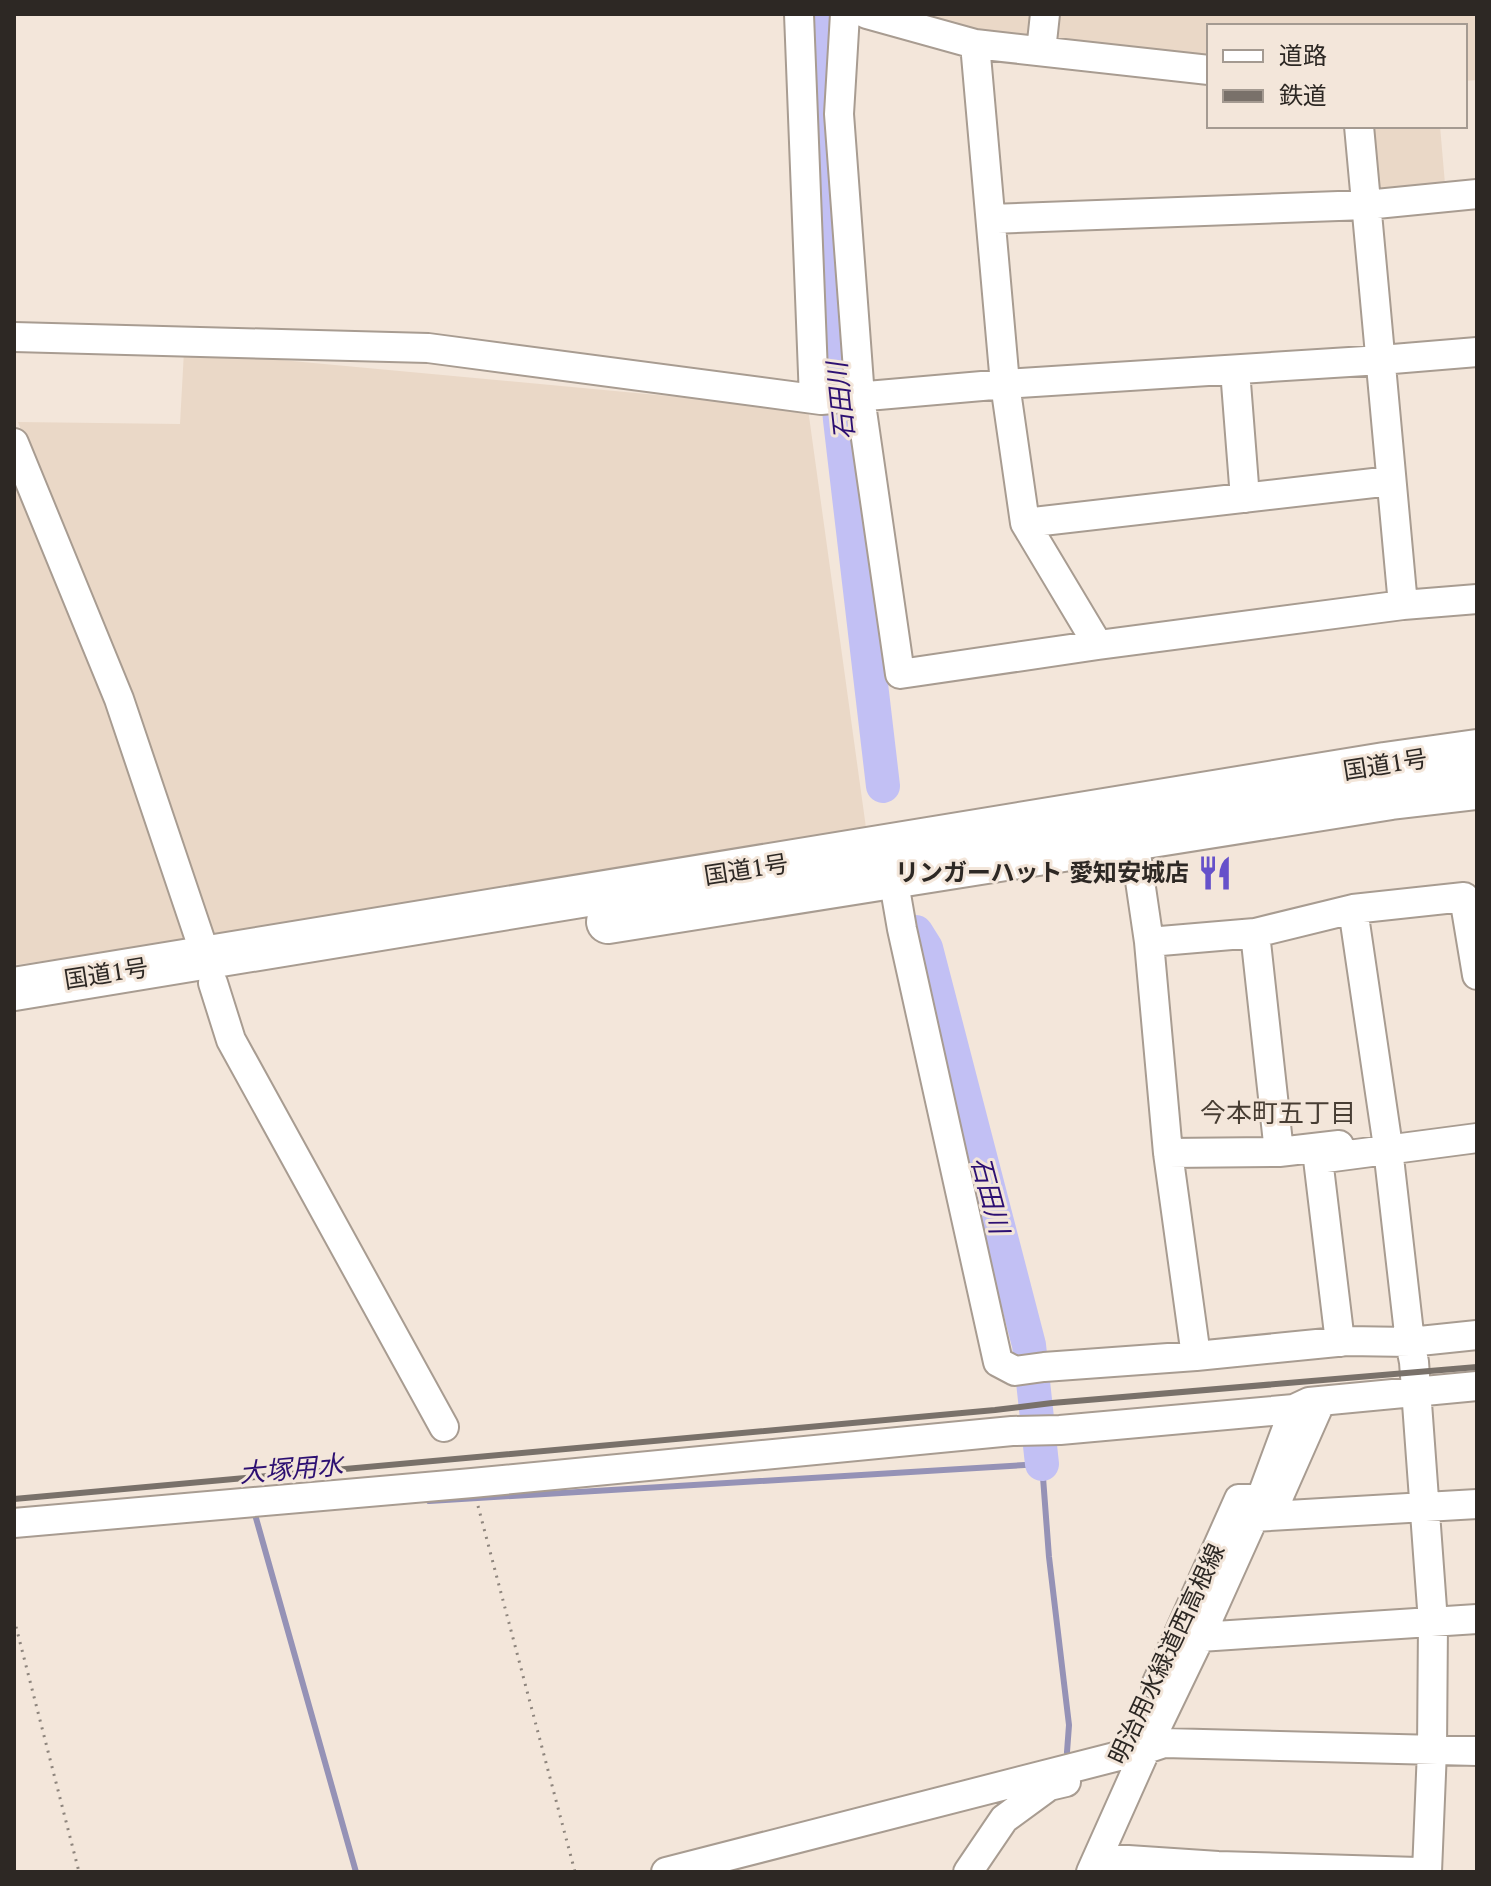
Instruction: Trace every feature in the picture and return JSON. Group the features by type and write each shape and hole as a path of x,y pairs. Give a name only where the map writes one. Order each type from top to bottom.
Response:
{"highway":[{"name":"国道1号","path":"14,1016 210,970 1097,813 1477,751"},
{"name":"国道1号","path":"14,989 210,970 893,877 1391,798 1477,788"}],"street":[{"path":"799,14 817,400"},
{"path":"845,14 839,114 857,398 900,674 1403,605 1477,599"},
{"path":"867,14 975,44 1207,70"},
{"path":"1041,51 1045,14"},
{"path":"975,44 1005,384 1025,523 1098,645"},
{"path":"1359,128 1403,605"},
{"path":"991,219 1366,205 1477,194"},
{"path":"14,337 428,348 817,400 1477,352"},
{"path":"1235,370 1245,498"},
{"path":"14,443 119,699 231,1040 444,1427"},
{"path":"1025,523 1391,481"},
{"path":"1134,840 1149,942 1168,1153 1196,1356"},
{"path":"893,877 998,1362 1015,1371 1340,1342 1410,1342 1477,1335"},
{"path":"1149,942 1255,933 1353,909 1464,897 1477,975"},
{"path":"1353,909 1388,1144 1414,1362 1433,1622 1427,1872"},
{"path":"1255,933 1279,1152"},
{"path":"1340,1342 1318,1159 1477,1127"},
{"path":"1168,1153 1279,1152 1477,1138"},
{"path":"14,1523 1012,1431 1060,1430 1477,1386"},
{"path":"1308,1405 1257,1507 1200,1637 1135,1752 1094,1865 1418,1872"},
{"name":"明治用水緑道西高根線","path":"968,1872 1004,1819 1049,1786 1115,1771 1135,1752 1239,1499 1257,1507"},
{"path":"1257,1507 1477,1504"},
{"path":"1200,1637 1477,1619"},
{"path":"666,1872 1164,1743 1477,1751"}],"path":[{"path":"472,1483 575,1872"},
{"path":"14,1619 79,1872"}],"shaded area":[{"path":"902,14 1033,14 1030,36 1023,41"},
{"path":"1055,14 1477,14 1477,80 1467,81 1467,24 1207,24 1207,62 1052,42"},
{"path":"1372,128 1440,128 1445,184 1378,193"},
{"path":"184,351 808,409 867,835 212,934 18,422 180,424"},
{"path":"14,454 114,714 185,941 14,965"}],"waterway":[{"name":"石田川","path":"822,14 825,253 840,420 883,786"},
{"name":"石田川","path":"916,932 926,948 1029,1345 1042,1464"},
{"path":"429,1501 1042,1464 1049,1557 1069,1725 1067,1752"},
{"path":"254,1511 356,1872"}],"railway":[{"path":"14,1499 1477,1367"}],"place":[{"name":"リンガーハット 愛知安城店","path":"1215,873"}],"district":[{"name":"今本町五丁目","path":"1278,1113"}],"water label":[{"name":"大塚用水","path":"291,1469"}]}
